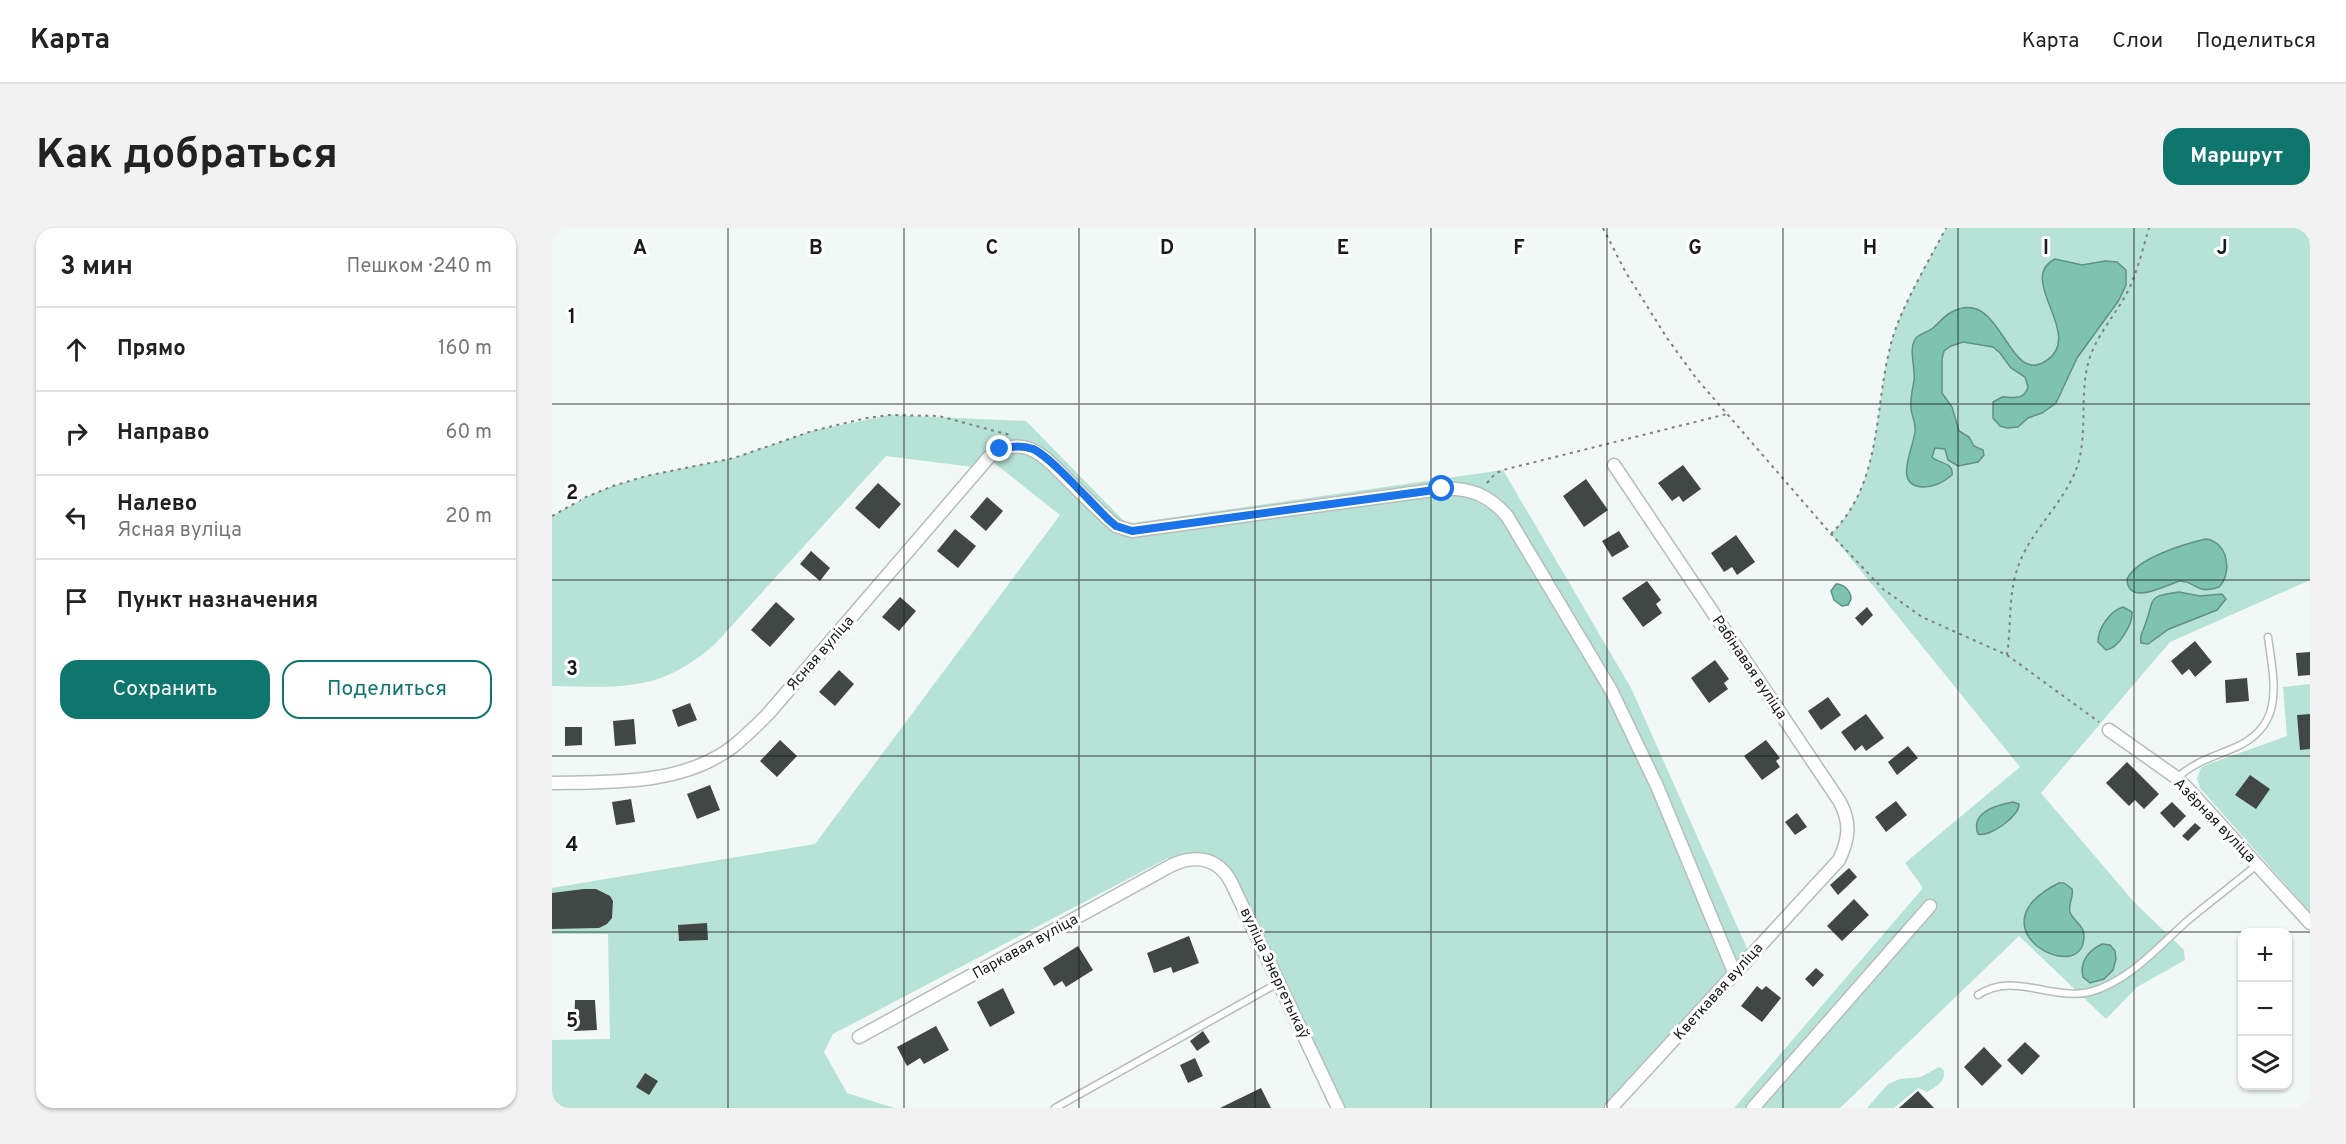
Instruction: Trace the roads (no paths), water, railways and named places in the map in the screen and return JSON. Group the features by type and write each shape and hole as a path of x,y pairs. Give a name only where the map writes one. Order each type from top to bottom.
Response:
{"street":[{"name":"Ясная вуліца","path":"552,783 624,781 669,775 700,765 729,750 768,714 989,457 1000,449 1011,446 1031,449 1042,454 1116,526 1132,531 1457,488 1480,494 1499,507 1507,516 1611,690 1657,786 1734,972"},
{"name":"Рабінавая вуліца","path":"1614,465 1847,815 1846,844 1839,860 1826,874"},
{"name":"Азёрная вуліца","path":"2109,730 2177,778 2310,923"},
{"name":"вуліца Энергетыкаў","path":"1193,858 1211,862 1226,874 1338,1108"},
{"name":"Паркавая вуліца","path":"859,1037 1172,865 1193,858"},
{"name":"Кветкавая вуліца","path":"1611,1108 1826,874"},
{"path":"1753,1108 1930,906"}],"lane":[{"path":"2177,778 2200,760 2247,742 2265,724 2274,702 2268,637"},
{"path":"1978,995 1999,985 2073,994 2090,992 2107,985 2139,964 2258,864"},
{"path":"1055,1108 1279,982"}]}
